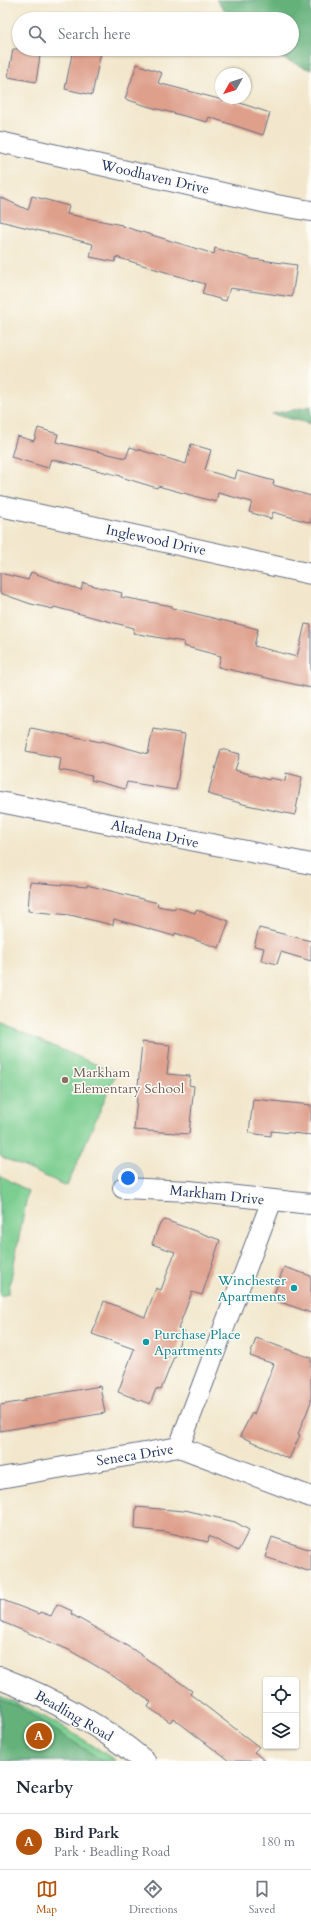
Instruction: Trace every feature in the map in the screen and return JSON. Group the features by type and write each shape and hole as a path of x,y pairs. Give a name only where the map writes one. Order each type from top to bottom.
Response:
{"street":[{"name":"Woodhaven Drive","path":"0,142 264,202 311,211"},
{"name":"Inglewood Drive","path":"0,506 311,574"},
{"name":"Altadena Drive","path":"0,802 311,864"},
{"name":"Markham Drive","path":"123,1188 189,1191 311,1204"},
{"path":"179,1447 272,1200"},
{"name":"Seneca Drive","path":"0,1478 179,1447 311,1497"},
{"name":"Beadling Road","path":"0,1678 28,1690 104,1732 144,1761"}],"green space":[{"path":"216,0 311,0 311,70 276,56 299,56 299,12 226,12"},
{"path":"311,406 311,424 272,414"},
{"path":"0,1023 116,1073 67,1186 0,1156"},
{"path":"0,1175 28,1191 8,1294 0,1296"},
{"path":"0,1696 60,1726 116,1761 0,1761"},
{"path":"0,1700 18,1706 103,1761 0,1761"}],"building":[{"path":"12,55 12,56 40,56 36,82 8,77"},
{"path":"72,56 100,56 92,95 65,89"},
{"path":"137,64 162,73 158,83 215,98 215,104 243,104 270,113 263,135 209,117 207,122 125,99"},
{"path":"32,196 69,206 67,214 122,225 214,254 215,248 253,259 297,265 292,297 230,288 226,301 202,294 205,284 116,257 115,262 90,257 93,244 0,221 0,197 28,210"},
{"path":"38,428 58,434 56,442 126,458 130,447 186,464 191,444 211,450 205,470 235,479 237,471 274,481 273,485 311,496 311,523 273,512 271,519 249,512 252,502 218,493 216,502 158,486 157,488 121,476 51,459 48,468 11,457 17,436 34,441"},
{"path":"31,572 81,590 83,583 122,593 121,597 172,606 172,608 258,629 254,646 297,657 305,624 311,625 311,688 218,667 221,656 183,646 184,642 133,633 134,628 54,607 53,609 31,604 0,593 0,573 28,580"},
{"path":"31,728 102,741 148,754 153,729 185,734 176,790 127,782 125,789 91,780 92,776 59,770 61,758 26,751"},
{"path":"221,749 240,754 235,770 269,780 270,778 285,781 286,773 302,777 295,815 247,805 208,794"},
{"path":"30,882 87,887 87,885 158,903 157,906 175,909 175,907 195,913 196,910 229,921 219,948 175,933 174,936 114,919 113,925 70,915 28,911"},
{"path":"259,928 311,941 311,961 281,952 277,964 261,960 264,948 254,946"},
{"path":"142,1042 170,1045 167,1074 190,1076 189,1085 194,1086 189,1134 134,1130"},
{"path":"253,1099 311,1105 311,1135 271,1131 271,1136 249,1133"},
{"name":"Purchase Place Apartments","path":"165,1220 220,1240 202,1295 192,1292 178,1329 184,1331 161,1390 156,1389 150,1404 118,1392 134,1349 92,1334 104,1301 145,1317 156,1288 161,1290 175,1252 152,1244 159,1225"},
{"name":"Winchester Apartments","path":"284,1267 311,1276 311,1313 272,1299"},
{"path":"256,1338 311,1358 311,1402 298,1434 300,1435 289,1459 240,1436 252,1413 254,1414 274,1364 250,1356"},
{"path":"100,1386 105,1413 0,1431 0,1405 25,1401 25,1399"},
{"path":"136,1507 185,1510 235,1522 249,1530 238,1551 209,1536 208,1542 166,1532 135,1529"},
{"path":"272,1537 311,1550 311,1572 265,1557"},
{"path":"0,1599 39,1614 40,1612 51,1616 57,1604 72,1611 71,1614 134,1650 192,1691 190,1694 259,1747 254,1752 265,1761 229,1761 173,1718 170,1722 148,1707 151,1702 110,1674 69,1650 0,1621"}],"place":[{"name":"Markham Elementary School","path":"65,1080"},
{"name":"Winchester Apartments","path":"294,1288"},
{"name":"Purchase Place Apartments","path":"146,1342"},
{"name":"Bird Park","path":"39,1736"}]}
